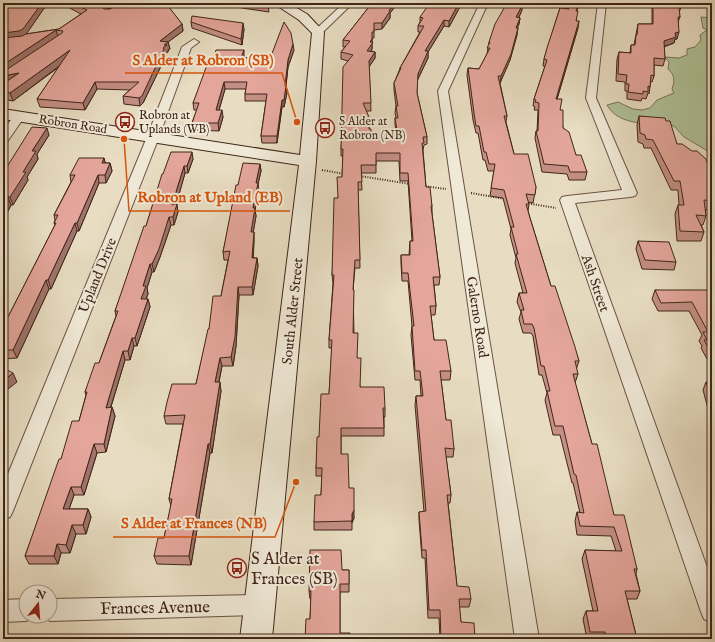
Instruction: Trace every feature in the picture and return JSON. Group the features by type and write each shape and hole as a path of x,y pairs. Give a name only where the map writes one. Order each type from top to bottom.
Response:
{"street":[{"path":"108,12 127,3"},
{"path":"279,3 303,17 318,32 349,3"},
{"name":"Galerno Road","path":"484,3 443,90 527,639"},
{"path":"571,211 567,200 630,193 591,98 602,3"},
{"name":"South Alder Street","path":"256,639 308,164 318,32"},
{"name":"Upland Drive","path":"3,511 153,137 187,47 194,42"},
{"name":"Robron Road","path":"3,114 153,137 308,164"},
{"path":"3,139 19,116"},
{"name":"Ash Street","path":"571,211 712,612"},
{"name":"Frances Avenue","path":"58,610 260,605"},
{"path":"3,611 18,610"}],"path":[{"path":"308,164 345,174"},
{"path":"353,175 413,184"},
{"path":"421,186 511,200"},
{"path":"526,203 571,211"}],"green space":[{"path":"701,17 712,18 712,157 706,150 684,137 674,126 628,121 612,112 607,105 618,102 633,109 642,110 650,108 657,100 674,93 672,89 674,83 673,76 668,69 669,62 664,57 679,58 687,55 687,49 695,47 701,40 700,35 707,30 703,28"}],"building":[{"path":"3,3 42,3 23,29 3,33"},
{"path":"72,3 105,3 101,6 104,9 110,9 119,4 130,7 137,3 166,3 182,24 160,41 168,42 164,45 167,45 163,48 164,49 142,96 139,98 123,96 139,82 95,82 83,103 37,99 70,50 10,93 3,92 3,84 19,73 3,76 3,72 63,31 56,30 3,65 3,38 59,29 87,10"},
{"path":"250,3 265,3 268,6"},
{"path":"372,3 394,3 382,23 374,23 374,32 372,32 372,39 370,42 373,42 367,51 375,52 369,61 371,103 363,103 369,117 369,129 371,129 371,136 398,136 395,118 398,118 396,106 398,106 394,83 400,68 424,26 418,26 423,18 420,17 430,3 459,3 449,21 444,20 425,51 428,51 418,74 417,93 427,137 423,137 424,143 422,143 426,187 430,187 440,277 433,277 436,306 430,306 434,340 446,340 451,371 440,371 446,420 451,420 454,449 445,448 451,495 447,495 457,586 469,587 471,599 459,599 461,622 474,623 475,639 441,639 440,610 429,610 426,550 422,550 419,512 426,511 416,396 423,396 420,371 415,371 412,326 414,326 408,273 402,273 401,255 410,255 410,241 413,241 408,173 400,173 400,153 376,153 376,165 361,165 362,182 358,182 360,260 355,260 353,333 358,333 357,358 361,358 360,387 384,387 384,428 341,428 341,454 348,454 349,488 354,488 354,510 352,514 352,521 314,522 315,495 321,495 322,468 316,468 321,394 329,394 332,340 329,340 334,275 332,275 334,198 338,198 337,177 342,177 343,149 341,149 343,67 353,55 341,52 350,41 343,40"},
{"path":"507,3 523,4 516,17 520,18 516,28 518,28 511,54 501,76 498,76 507,116 504,116 514,154 528,154 536,187 535,195 526,194 529,204 526,204 551,286 555,286 579,361 575,361 578,374 573,374 592,444 597,444 614,515 624,515 637,569 634,569 640,591 625,591 637,639 606,639 605,632 590,632 586,611 598,611 585,550 622,551 614,527 580,526 577,512 584,513 563,426 555,426 547,391 550,391 544,366 541,366 534,328 532,324 524,324 521,310 524,310 519,293 527,293 516,254 518,254 511,227 514,227 504,190 491,188 495,164 489,164 486,152 484,152 479,126 476,126 468,68 479,69 490,48 487,48 495,24"},
{"path":"561,3 578,3 576,21 579,21 556,99 562,99 560,110 563,110 563,128 569,132 576,155 581,155 587,172 570,172 568,166 544,164 536,131 538,131 539,103 535,102 536,100 534,99 547,60 544,59 560,8 569,9"},
{"path":"653,3 681,3 681,7 679,7 680,17 678,17 679,32 675,33 676,37 664,41 665,59 654,58 654,76 651,75 648,92 643,91 643,94 628,92 629,84 626,84 627,75 618,74 619,52 631,53 631,45 635,45 638,24 653,24"},
{"path":"192,16 243,23 241,39 191,22"},
{"path":"284,22 291,33 293,44 288,60 284,100 282,100 277,136 261,136 267,94 245,94 247,82 224,82 216,110 222,110 218,123 192,123 199,103 193,103 207,65 211,65 216,50 244,50 241,58 267,58 267,56 271,56"},
{"path":"639,116 665,118 666,121 670,121 677,144 682,144 692,151 697,151 706,159 712,177 712,201 704,200 706,216 696,215 704,232 680,231 678,205 684,205 680,181 674,181 653,140 646,139 645,135 640,133"},
{"path":"32,127 47,128 32,151 36,151 23,172 26,172 10,197 8,197 3,207 3,173"},
{"path":"171,152 192,152 187,166 184,166 172,205 177,204 173,217 169,217 159,249 152,264 150,264 143,286 146,286 141,299 148,299 135,338 132,338 128,351 123,351 106,408 112,407 104,444 94,444 81,487 71,487 63,509 88,509 83,525 72,525 66,545 57,544 54,556 25,556 59,459 61,459 72,421 79,421 87,392 85,392 95,363 99,363 118,311 115,311"},
{"path":"79,158 104,158 102,163 110,163 105,175 98,175 77,223 75,223 48,280 46,280 13,350 3,350 3,317 8,317 56,223 54,223 58,215 54,215 75,175 70,175"},
{"path":"243,163 260,164 256,183 258,183 253,208 255,208 251,232 254,232 252,258 257,258 252,287 238,287 235,337 231,357 220,358 215,382 220,382 189,556 154,556 158,538 164,538 172,499 169,499 185,415 164,416 167,402 172,384 196,384 209,329 213,296 221,296 230,251 223,252 236,185 238,185"},
{"path":"638,241 669,242 676,262 645,260"},
{"path":"655,290 708,290 712,297 712,354 704,340 707,340 703,332 708,332 692,302 661,303"},
{"path":"3,368 13,373 3,381"},
{"path":"706,382 712,382 712,401"},
{"path":"310,550 341,550 342,570 349,570 349,584 340,584 340,633 350,633 350,639 305,639 306,619 310,619"}],"place":[{"name":"Robron at Uplands (WB)","path":"125,122"},
{"name":"S Alder at Robron (SB)","path":"297,122"},
{"name":"S Alder at Robron (NB)","path":"325,128"},
{"name":"Robron at Upland (EB)","path":"124,139"},
{"name":"S Alder at Frances (NB)","path":"296,482"},
{"name":"S Alder at Frances (SB)","path":"237,568"}]}
